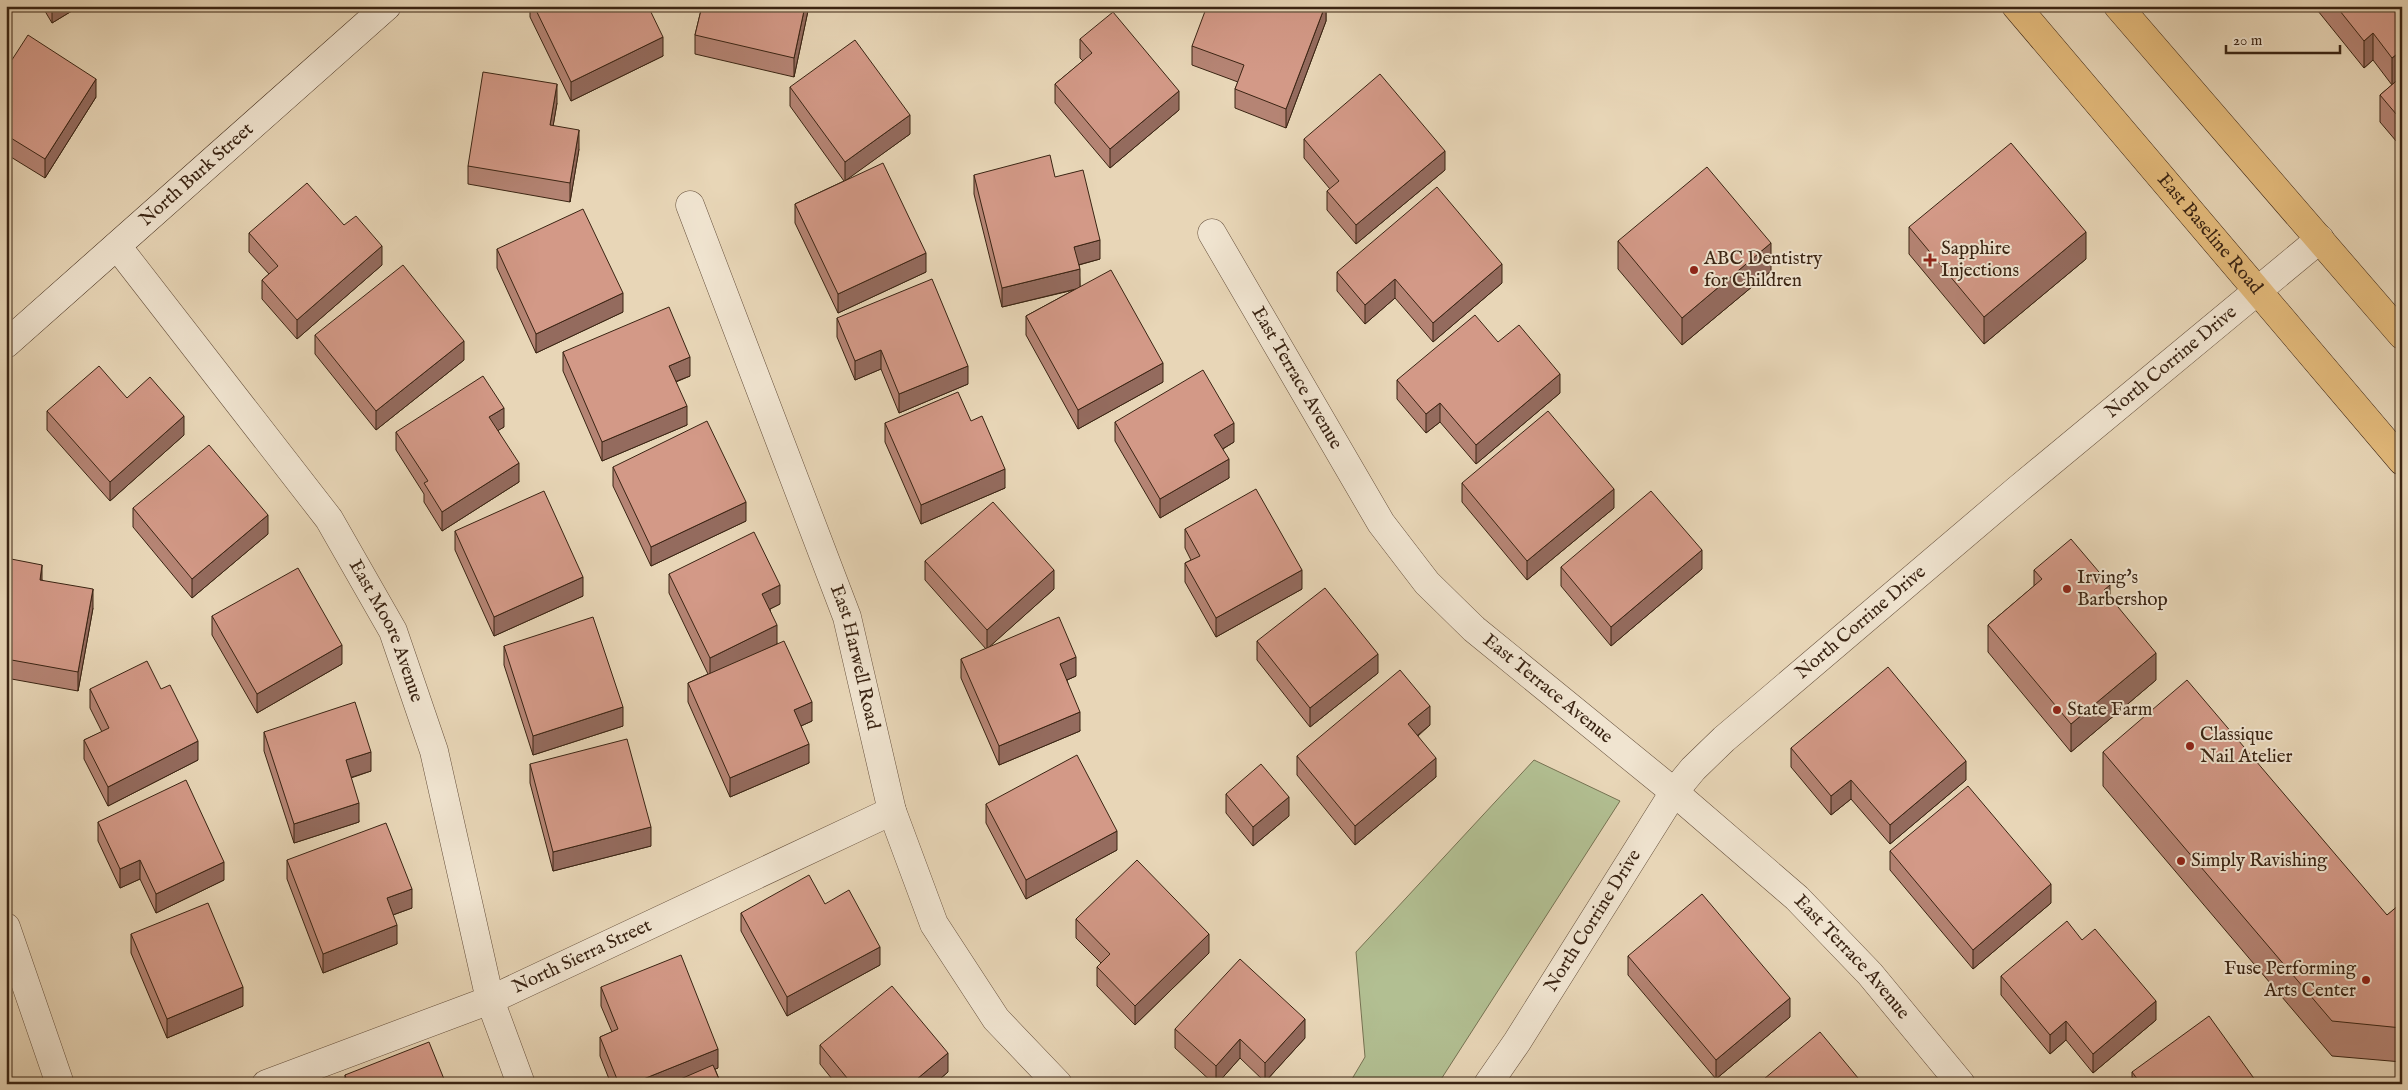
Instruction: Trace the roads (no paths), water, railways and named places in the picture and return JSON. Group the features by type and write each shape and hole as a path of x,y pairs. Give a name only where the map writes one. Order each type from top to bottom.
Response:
{"main road":[{"name":"East Baseline Road","path":"2016,6 2402,461"},
{"path":"2118,6 2402,335"}],"street":[{"name":"North Burk Street","path":"6,344 386,6"},
{"name":"East Harwell Road","path":"690,205 847,617 892,811 934,924 996,1019 1058,1084"},
{"name":"East Terrace Avenue","path":"1212,233 1381,522 1427,583 1474,629 1674,792 1797,898 1870,974 1961,1084"},
{"name":"North Corrine Drive","path":"1488,1084 1517,1042 1674,792 1693,769 1724,739 2017,490 2320,240"},
{"name":"East Moore Avenue","path":"117,246 329,519 393,631 434,750 490,1000 521,1084"},
{"name":"North Sierra Street","path":"266,1084 490,1000 892,811"},
{"path":"6,927 60,1084"}],"place":[{"name":"Sapphire Injections","path":"1930,260"},
{"name":"ABC Dentistry for Children","path":"1694,270"},
{"name":"Irving's Barbershop","path":"2067,589"},
{"name":"State Farm","path":"2057,710"},
{"name":"Classique Nail Atelier","path":"2190,746"},
{"name":"Simply Ravishing","path":"2181,861"},
{"name":"Fuse Performing Arts Center","path":"2366,980"}]}
